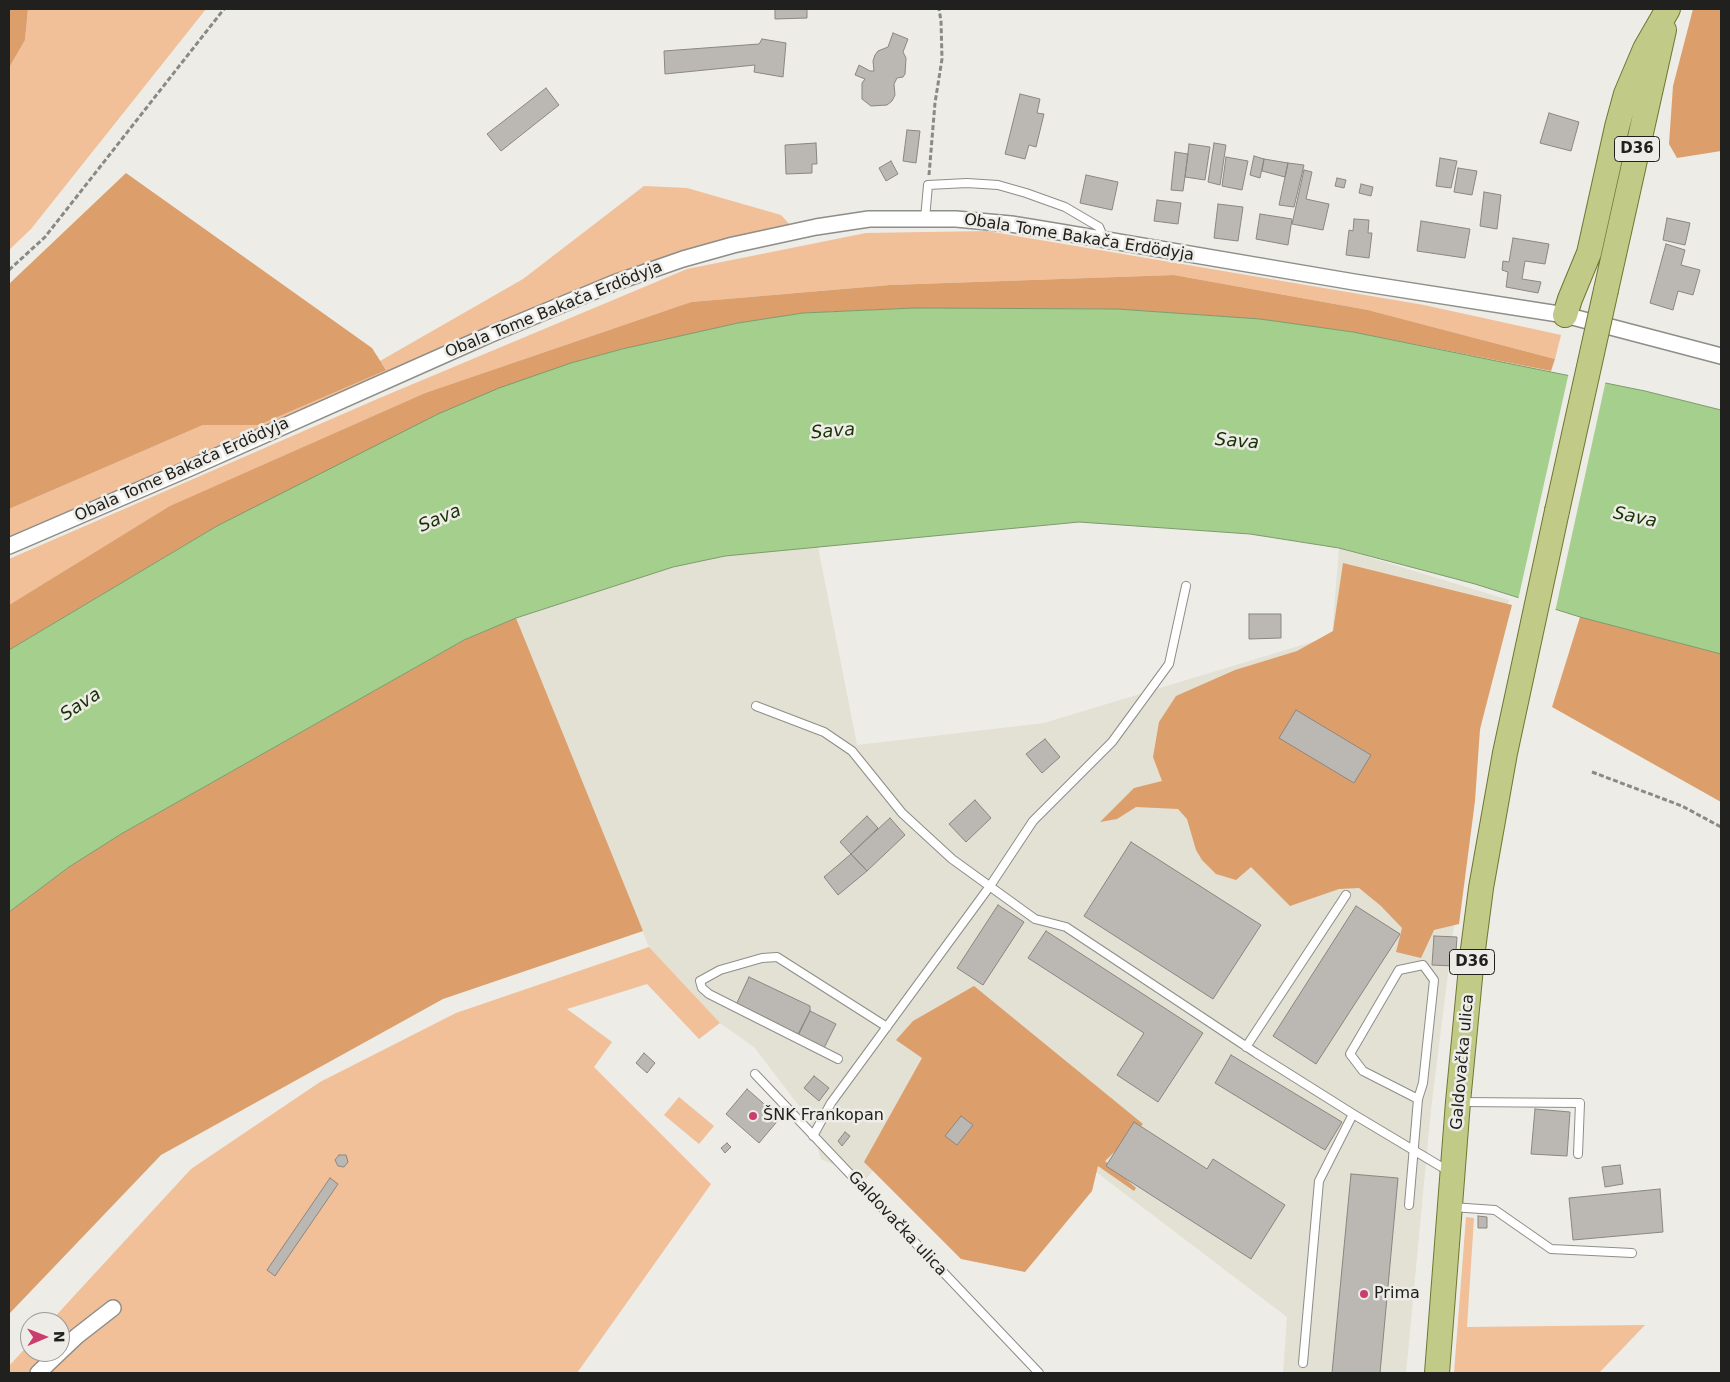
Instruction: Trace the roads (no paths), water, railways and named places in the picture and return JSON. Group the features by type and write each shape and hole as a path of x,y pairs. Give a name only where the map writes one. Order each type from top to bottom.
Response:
{"main road":[{"name":"Galdovačka ulica","path":"1436,1373 1458,1102 1472,956 1481,888 1505,753 1668,9"},
{"path":"1565,315 1573,290 1580,278 1589,253 1626,94 1644,49 1668,9"}],"street":[{"name":"Obala Tome Bakača Erdödyja","path":"9,546 489,335 647,270 733,245 816,227 869,219 992,222 1104,239 1318,276 1565,315 1721,356"},
{"path":"38,1373 77,1336 113,1308"}],"lane":[{"path":"925,219 928,185 967,183 998,185 1065,207 1099,227 1104,239"},
{"path":"813,1136 831,1103 990,886 1033,821 1112,742 1169,664 1186,586"},
{"path":"756,706 824,732 852,751 902,813 952,859 1035,918 1066,927 1246,1047 1453,1174"},
{"path":"1246,1047 1346,895"},
{"path":"838,1059 709,994 702,988 700,981 720,970 762,958 777,957 887,1027"},
{"path":"1409,1206 1418,1098 1423,1083 1434,980 1423,965 1399,970 1350,1054 1363,1072 1418,1098"},
{"name":"Galdovačka ulica","path":"755,1074 1038,1373"},
{"path":"1458,1102 1580,1103 1578,1154"},
{"path":"1303,1363 1319,1181 1353,1114"},
{"path":"1450,1207 1495,1210 1550,1249 1632,1254"}],"water":[{"name":"Sava","path":"914,308 1117,309 1260,319 1353,332 1645,391 1721,410 1721,654 1580,617 1475,584 1339,548 1250,534 1079,522 725,556 673,567 516,618 464,640 121,834 69,867 9,912 9,650 217,526 438,414 499,388 571,363 622,349 738,323 803,313"}],"place":[{"name":"ŠNK Frankopan","path":"753,1116"},
{"name":"Prima","path":"1364,1294"}]}
